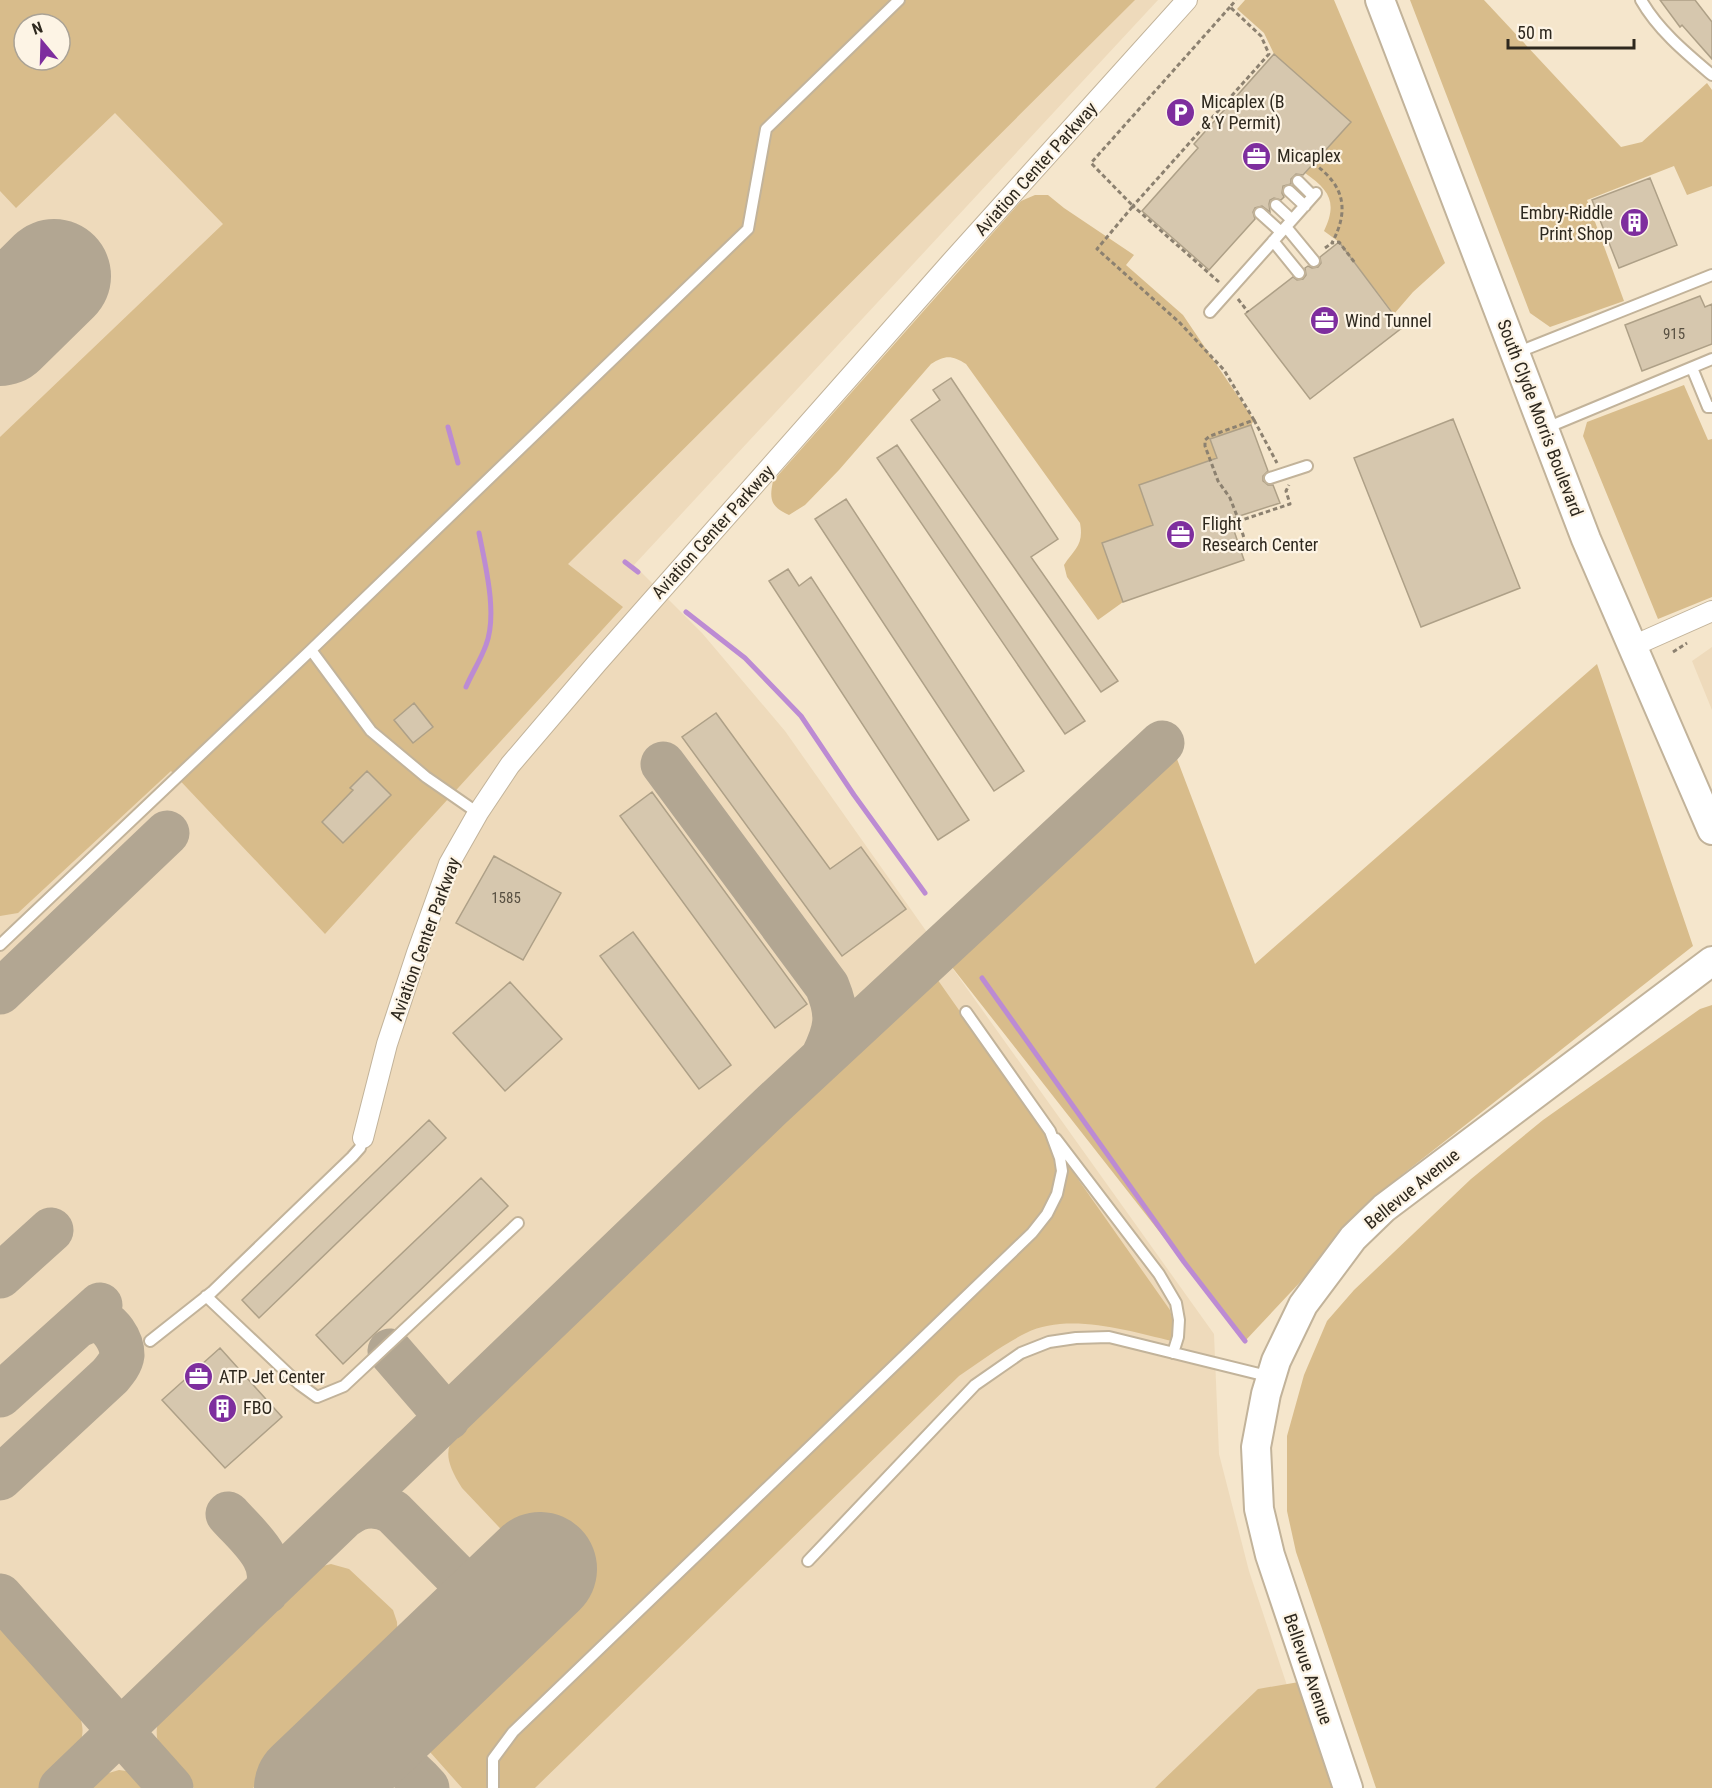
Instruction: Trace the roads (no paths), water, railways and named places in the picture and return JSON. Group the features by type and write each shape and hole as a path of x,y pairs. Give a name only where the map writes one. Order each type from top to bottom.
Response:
{"street":[{"name":"Aviation Center Parkway","path":"363,1138 387,1044 449,864 478,813 510,765 597,663 952,261 1187,0"},
{"name":"South Clyde Morris Boulevard","path":"1380,0 1586,539 1712,830"},
{"path":"1633,646 1712,611"},
{"name":"Bellevue Avenue","path":"1348,1788 1270,1555 1259,1509 1256,1447 1266,1394 1276,1361 1302,1305 1353,1238 1384,1208 1712,961"}],"lane":[{"path":"0,945 311,650 748,229 766,129 899,0"},
{"path":"1641,0 1657,24 1712,75"},
{"path":"1210,312 1315,194 1298,180"},
{"path":"1289,191 1305,206"},
{"path":"1276,205 1287,226 1314,261"},
{"path":"1260,213 1287,226"},
{"path":"1273,242 1299,273"},
{"path":"1515,353 1712,275"},
{"path":"1545,428 1712,360"},
{"path":"1692,368 1708,407 1712,407"},
{"path":"1270,478 1307,466"},
{"path":"311,650 372,731 426,777 478,813"},
{"path":"966,1012 1050,1131 1159,1274 1176,1303 1179,1320 1178,1336 1173,1353"},
{"path":"493,1788 493,1758 513,1732 1032,1233 1047,1215 1057,1194 1062,1171 1050,1131"},
{"path":"150,1341 206,1296 352,1157 360,1148 363,1138"},
{"path":"206,1296 299,1384 316,1397 344,1386 518,1223"},
{"path":"808,1561 975,1385 1021,1353 1049,1342 1076,1338 1109,1338 1271,1377"}],"waterway":[{"path":"448,427 458,463"},
{"path":"466,687 482,656 491,619 487,574 479,533"},
{"path":"625,562 638,572"},
{"path":"686,612 745,658 801,716 854,795 925,893"},
{"path":"982,978 1184,1262 1245,1341"}],"place":[{"name":"Micaplex (B & Y Permit)","path":"1180,112"},
{"name":"Micaplex","path":"1256,156"},
{"name":"Embry-Riddle Print Shop","path":"1634,223"},
{"name":"Wind Tunnel","path":"1324,321"},
{"name":"Flight Research Center","path":"1181,534"},
{"name":"ATP Jet Center","path":"198,1377"},
{"name":"FBO","path":"222,1408"}]}
